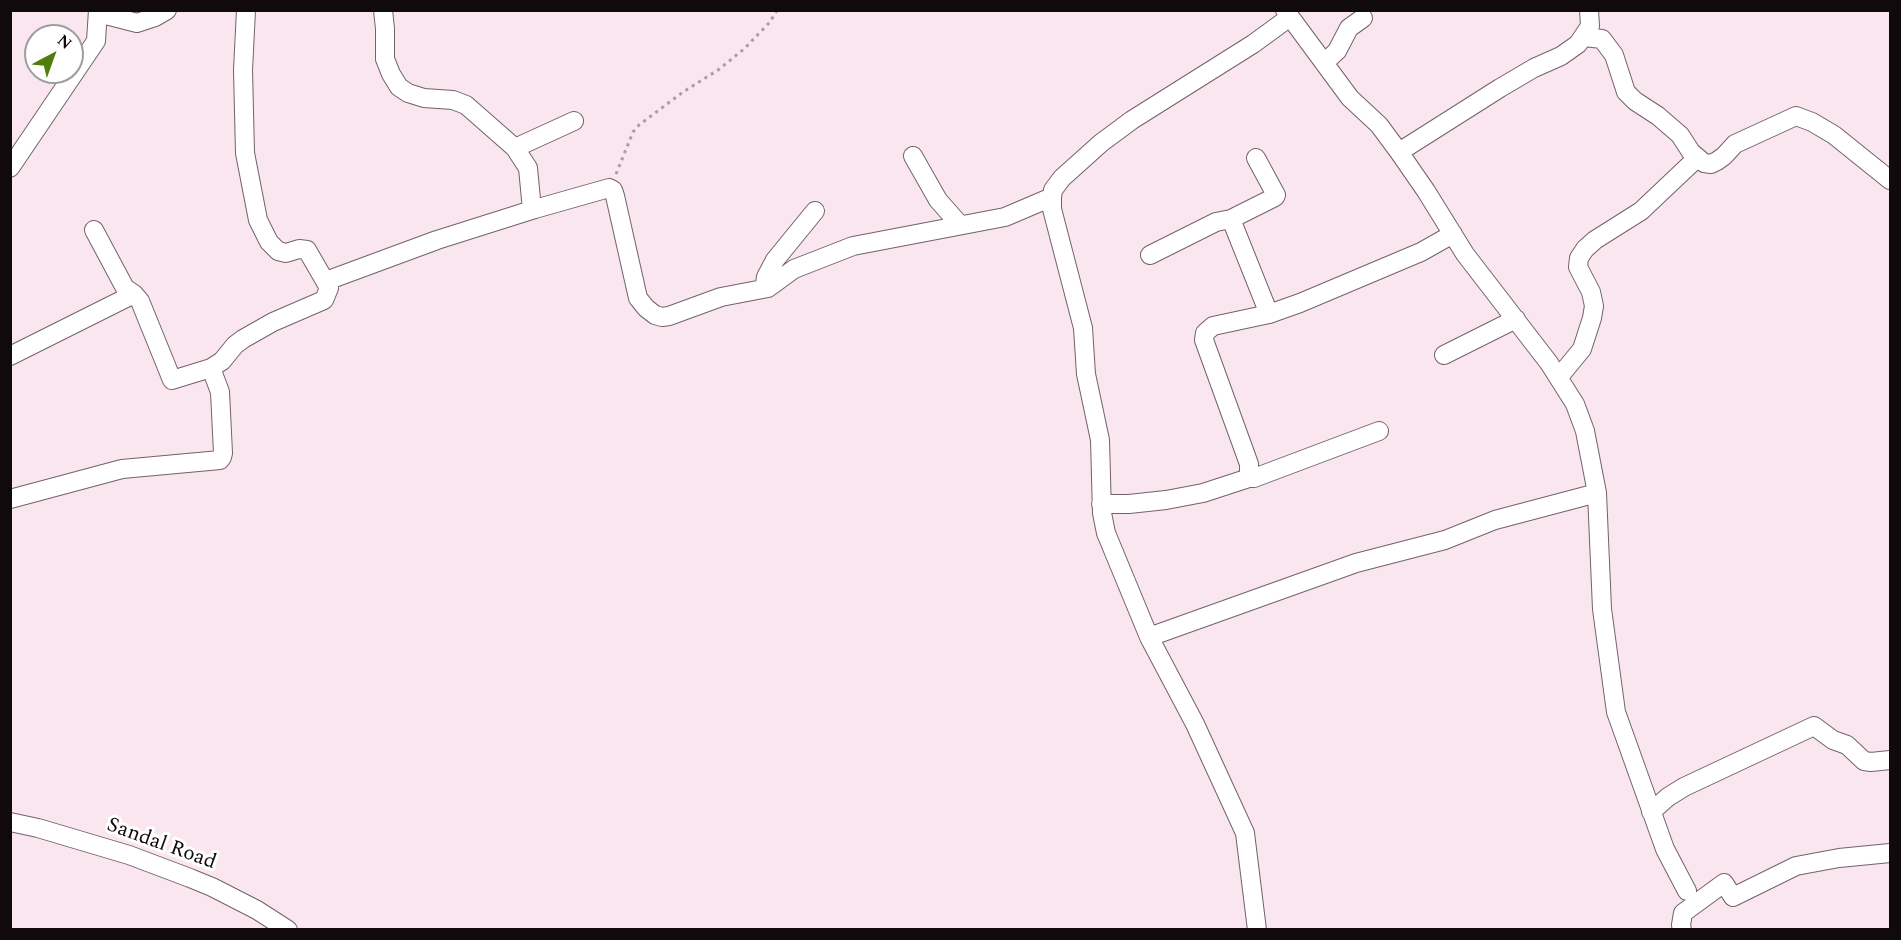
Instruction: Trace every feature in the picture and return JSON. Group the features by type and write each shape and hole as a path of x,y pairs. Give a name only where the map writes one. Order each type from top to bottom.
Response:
{"street":[{"path":"10,168 96,41 98,12 136,23 155,17 167,10"},
{"path":"94,230 125,288 140,301 172,380 212,368 243,339 273,322 324,300 328,291 326,281 307,250 299,249 286,253 278,251 269,243 258,220 245,153 243,70 246,10"},
{"path":"383,10 386,29 385,60 399,87 408,93 424,98 453,100 466,105 515,148 528,168 532,210"},
{"path":"1399,152 1526,73 1561,56 1578,44 1590,26 1589,10"},
{"path":"1257,930 1245,833 1195,724 1149,637 1106,533 1101,504 1100,441 1086,374 1083,328 1052,209 1052,197 1053,190 1062,178 1116,132 1253,44 1287,14 1350,98 1379,125 1399,152 1466,254 1559,377 1575,404 1585,431 1597,493 1602,609 1616,712 1665,849 1687,891"},
{"path":"1324,63 1337,51 1349,28 1363,18"},
{"path":"1584,37 1602,39 1614,55 1626,92 1680,135 1697,158 1711,164 1724,156 1735,144 1796,116 1834,135 1890,180"},
{"path":"515,148 574,121"},
{"path":"912,156 938,200 960,225"},
{"path":"1150,255 1216,222 1231,219 1275,197 1256,158"},
{"path":"1559,377 1582,349 1592,318 1594,306 1591,292 1578,267 1579,258 1595,240 1641,211 1697,158"},
{"path":"326,281 437,240 532,210 610,189 615,196 638,297 646,308 662,317 721,297 768,288 794,269 853,246 1005,218 1052,197"},
{"path":"768,288 765,284 766,278 775,260 815,211"},
{"path":"1231,219 1269,314"},
{"path":"1249,478 1249,464 1204,340 1205,333 1213,326 1269,314 1421,252 1453,234"},
{"path":"10,356 134,294"},
{"path":"1444,356 1516,319"},
{"path":"10,499 122,469 220,460 223,453 220,392 212,368"},
{"path":"1101,504 1166,500 1203,493 1254,478 1379,431"},
{"path":"1149,637 1356,563 1445,540 1496,520 1597,493"},
{"path":"1651,812 1684,787 1814,726 1833,740 1847,745 1864,761 1890,760"},
{"name":"Sandal Road","path":"10,822 129,855 190,878 257,910 288,930"},
{"path":"1682,930 1683,913 1724,883 1733,897 1796,866 1839,858 1890,853"}],"path":[{"path":"610,189 633,132 639,125 744,49 770,22 777,10"}]}
